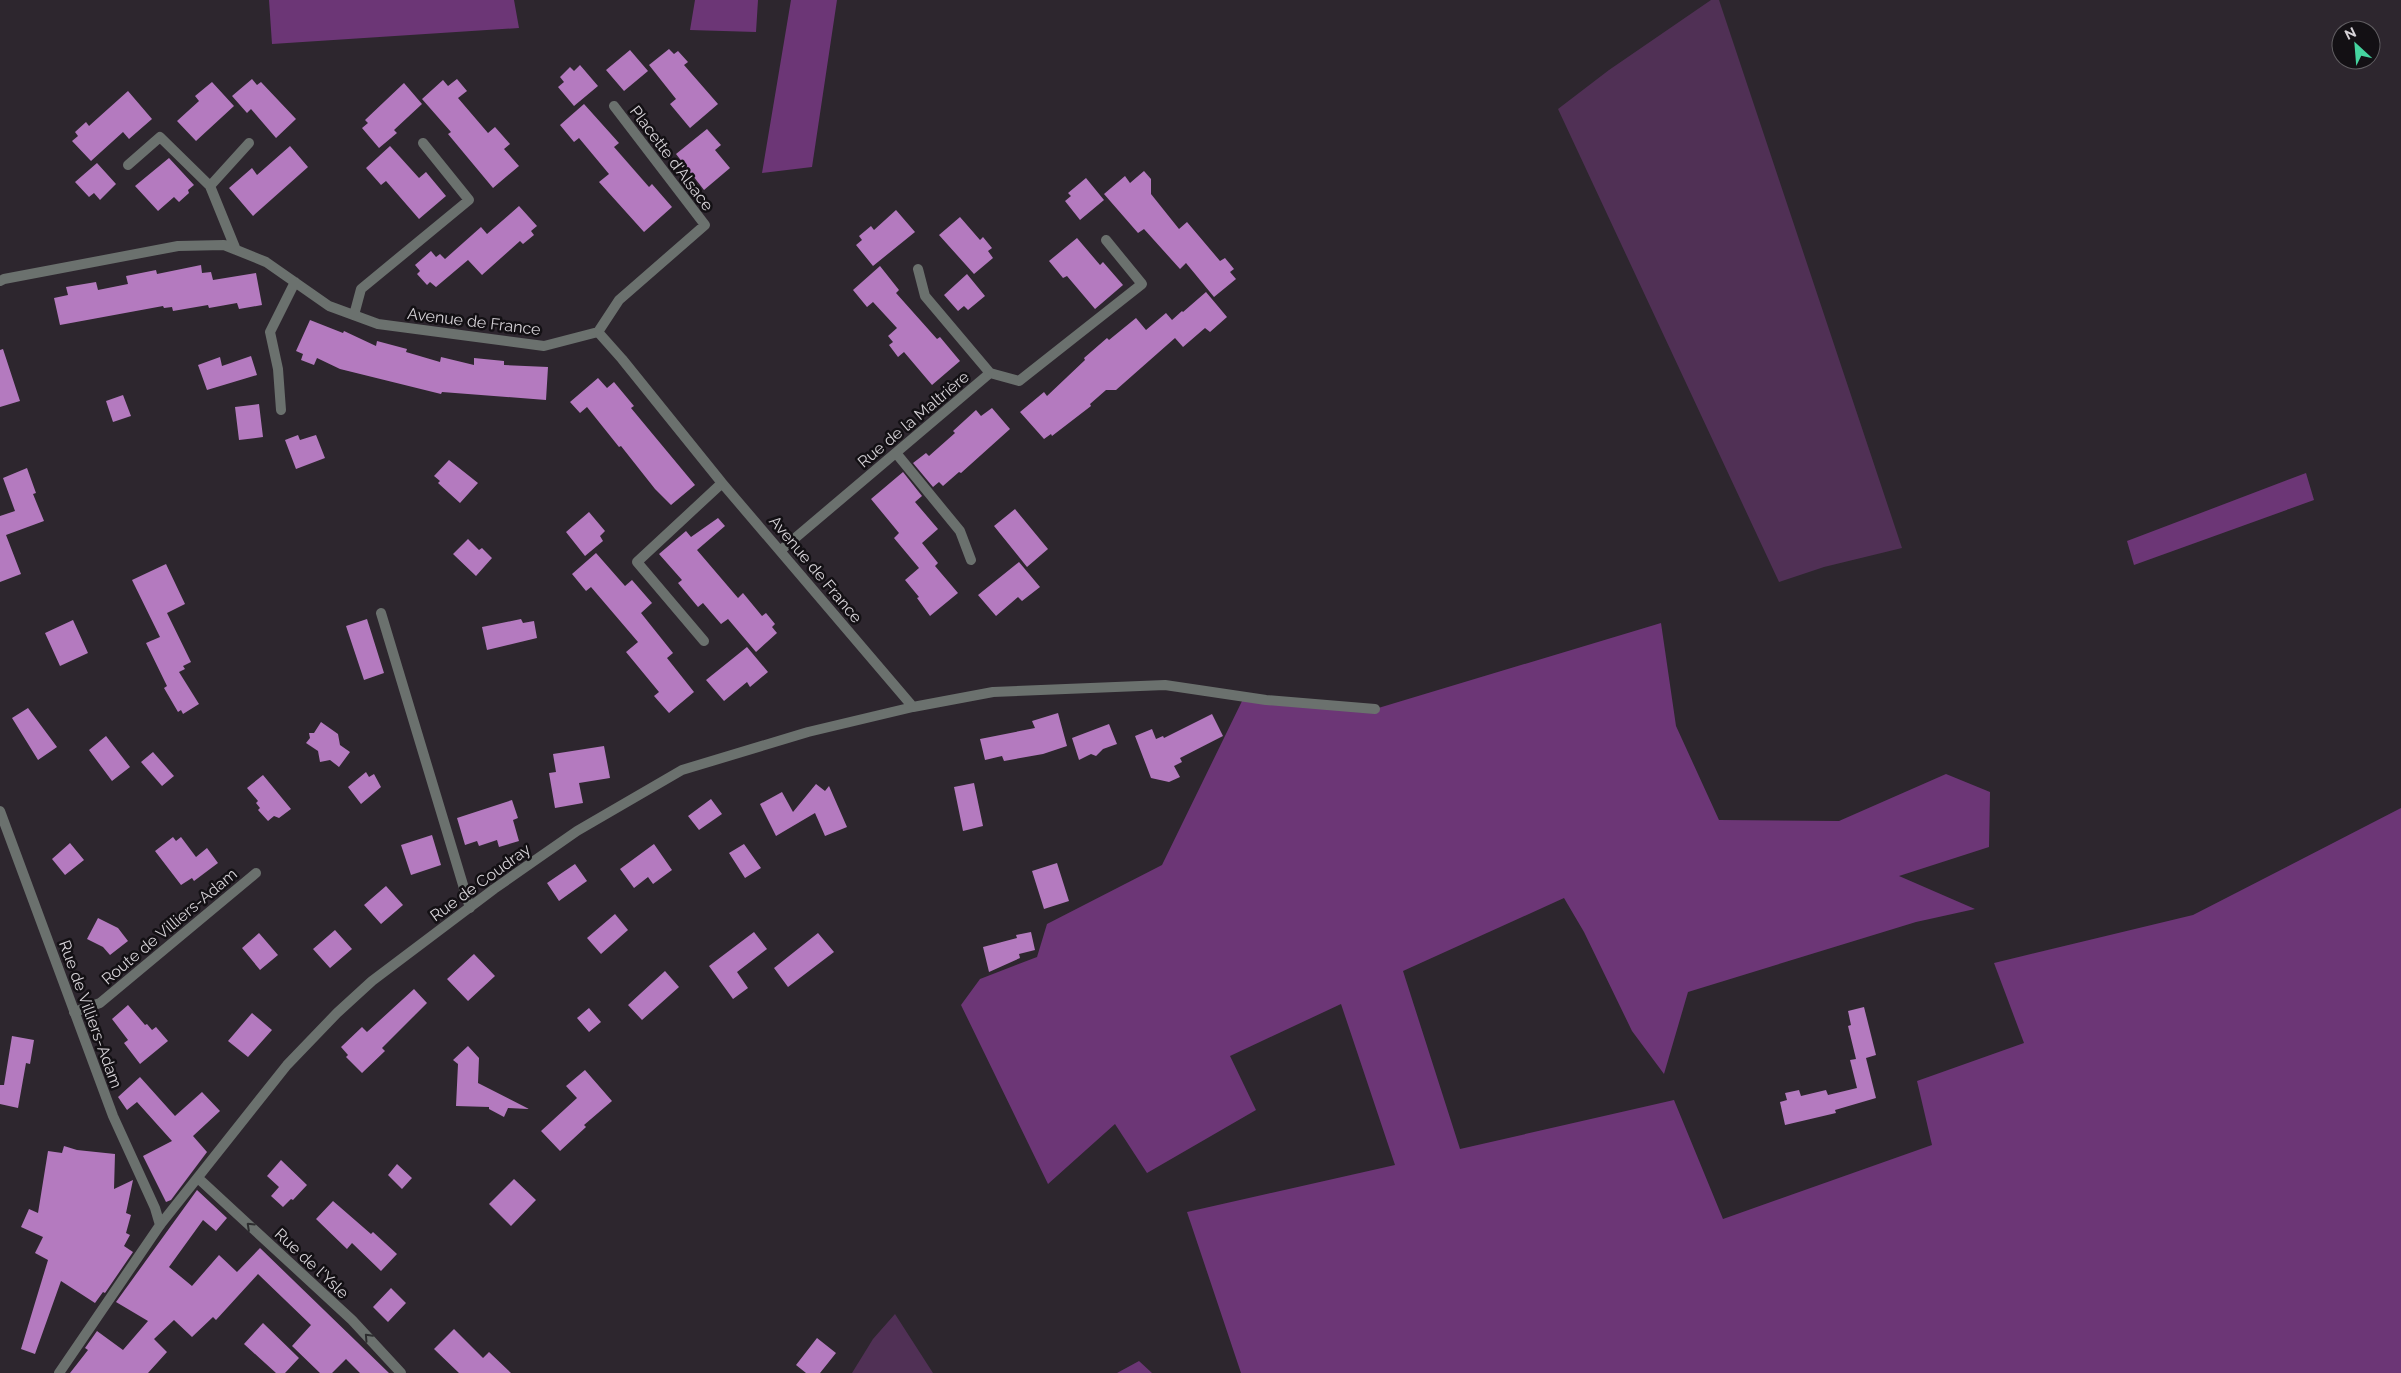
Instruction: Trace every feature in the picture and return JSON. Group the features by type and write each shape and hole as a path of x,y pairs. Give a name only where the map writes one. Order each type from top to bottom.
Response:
{"street":[{"name":"Placette d'Alsace","path":"598,332 619,300 705,225 614,106"},
{"path":"128,165 160,137 210,186 236,250"},
{"path":"210,186 249,143"},
{"path":"354,315 361,289 469,200 423,143"},
{"name":"Rue de la Maltrière","path":"781,550 990,373 1019,381 1142,284 1106,240"},
{"name":"Avenue de France","path":"0,281 178,246 224,245 266,262 329,306 378,324 544,346 598,332 722,483 913,707"},
{"path":"918,269 925,296 990,373"},
{"path":"281,410 278,369 270,332 295,282"},
{"path":"896,453 960,531 971,560"},
{"path":"704,641 637,562 722,483"},
{"path":"381,613 470,908"},
{"name":"Rue de Coudray","path":"59,1373 160,1225 287,1064 337,1013 380,975 578,831 682,770 808,732 913,707 993,692 1165,686 1266,700 1375,709"},
{"name":"Rue de Villiers-Adam","path":"0,811 113,1116 155,1208 160,1225"},
{"name":"Route de Villiers-Adam","path":"74,1012 100,1003 256,873"},
{"name":"Rue de l'Ysle","path":"198,1178 352,1320 402,1373"}],"shaded area":[{"path":"269,0 514,0 519,28 272,44"},
{"path":"695,0 758,0 756,32 690,30"},
{"path":"791,0 837,0 812,167 762,173"},
{"path":"1711,0 1719,0 1902,548 1824,567 1779,582 1558,109 1609,70"},
{"path":"2306,473 2314,500 2134,565 2127,541"},
{"path":"1661,623 1676,726 1719,820 1839,821 1946,774 1990,792 1989,847 1899,876 1975,909 1916,922 1688,992 1664,1074 1632,1031 1584,932 1564,898 1403,971 1460,1149 1674,1100 1723,1219 1932,1145 1917,1081 2024,1043 1994,963 2193,915 2401,808 2401,1373 1241,1373 1187,1212 1395,1165 1341,1004 1230,1056 1256,1110 1147,1173 1115,1124 1048,1184 961,1005 980,979 1037,957 1047,924 1162,865 1244,697 1375,709"},
{"path":"895,1314 933,1373 852,1373 873,1339"},
{"path":"1139,1361 1152,1373 1117,1373"}],"building":[{"path":"669,49 674,54 678,51 688,62 684,65 718,104 690,128 670,104 676,99 649,65"},
{"path":"630,50 648,71 624,91 606,70"},
{"path":"580,65 598,86 574,106 558,87 564,82 560,77 570,67 574,71"},
{"path":"252,79 257,85 261,82 296,119 276,138 251,109 247,113 232,96"},
{"path":"457,79 467,91 458,98 488,133 495,127 510,144 504,149 519,166 493,188 448,134 451,132 422,99 443,80 448,86"},
{"path":"212,82 234,106 196,141 177,121 199,101 195,96"},
{"path":"404,83 422,104 394,130 397,133 379,148 362,128 368,123 365,120"},
{"path":"128,91 152,119 129,139 123,132 91,161 72,141 78,136 75,132 86,122 89,126"},
{"path":"584,104 619,143 614,147 649,187 652,184 672,207 644,232 599,182 609,174 579,138 574,142 560,125"},
{"path":"707,129 721,145 715,150 730,168 704,190 676,154"},
{"path":"290,146 308,167 253,216 229,188 252,168 257,175"},
{"path":"390,146 419,178 426,172 446,196 419,219 386,181 381,185 366,168"},
{"path":"169,158 194,185 188,190 189,193 179,202 174,197 158,211 135,186"},
{"path":"97,163 116,184 100,200 94,193 89,197 75,182"},
{"path":"1144,171 1151,179 1151,194 1179,229 1187,222 1220,261 1225,258 1234,269 1230,272 1236,279 1214,297 1186,263 1180,269 1144,229 1138,233 1104,194 1125,176 1130,183"},
{"path":"1086,178 1104,200 1080,220 1065,201 1071,196 1068,193"},
{"path":"519,206 537,226 531,231 534,235 523,244 520,241 482,275 468,260 436,287 430,282 427,285 417,274 420,271 415,265 431,251 436,257 440,254 445,259 481,227 487,234"},
{"path":"896,210 915,232 873,266 856,245 862,240 859,236 871,226 874,230"},
{"path":"960,217 980,240 983,237 992,248 988,251 993,258 974,274 939,235"},
{"path":"1077,238 1100,265 1103,262 1123,285 1095,309 1067,276 1063,278 1049,261"},
{"path":"201,265 202,273 211,272 213,280 256,273 262,305 239,309 237,303 209,308 208,305 173,311 172,307 164,308 163,306 60,325 54,298 68,295 66,287 96,282 98,290 128,284 126,276 156,270 157,274"},
{"path":"880,266 899,290 896,293 937,339 940,337 960,361 932,385 904,352 898,357 889,345 893,342 888,336 897,328 873,302 867,307 853,290"},
{"path":"967,274 985,296 968,310 964,306 958,311 944,295"},
{"path":"1206,292 1227,317 1210,332 1205,328 1183,347 1175,338 1116,390 1106,390 1090,404 1091,406 1052,436 1051,434 1044,439 1020,412 1044,392 1047,396 1085,360 1084,358 1107,338 1109,340 1136,318 1146,330 1166,313 1172,320"},
{"path":"310,320 343,333 344,331 376,346 377,341 407,349 406,352 440,362 441,357 474,365 474,358 504,361 504,365 548,367 546,400 442,392 441,394 340,369 317,358 314,365 301,360 303,354 296,351"},
{"path":"3,349 20,401 0,407 0,350"},
{"path":"251,356 257,375 207,390 198,365 220,357 222,366"},
{"path":"598,378 607,388 614,382 634,406 631,408 695,485 671,505 655,489 621,446 619,447 587,407 580,413 570,402"},
{"path":"123,395 131,416 113,422 106,401"},
{"path":"259,404 263,437 239,440 235,407"},
{"path":"992,408 1010,429 961,473 959,472 943,486 939,482 933,487 913,463 926,453 929,456 955,433 953,431 976,410 981,416"},
{"path":"298,435 300,440 316,435 325,458 296,469 285,440"},
{"path":"449,460 478,483 460,503 438,483 440,481 434,476"},
{"path":"27,468 36,493 33,494 44,521 6,535 21,574 0,582 0,516 15,511 3,478"},
{"path":"903,472 922,496 915,502 938,529 922,543 938,563 935,566 958,593 930,616 917,598 919,597 905,580 919,568 894,538 899,533 871,499"},
{"path":"1015,509 1048,549 1027,567 994,526"},
{"path":"589,512 605,531 600,536 603,541 585,556 566,532"},
{"path":"718,518 725,526 697,550 738,598 743,593 762,616 766,613 775,624 772,627 777,633 756,652 728,619 721,624 703,603 698,607 678,583 682,580 659,554 686,531 691,537"},
{"path":"468,539 479,550 482,548 492,558 476,576 453,554"},
{"path":"596,553 625,586 632,580 652,603 641,613 673,653 667,658 694,692 669,713 654,696 659,692 626,652 638,642 591,587 586,591 572,574"},
{"path":"1019,562 1040,587 1022,601 1018,597 996,616 978,595"},
{"path":"166,564 185,604 167,613 191,662 183,666 185,669 179,672 199,704 183,714 181,710 178,712 164,688 167,686 146,643 160,637 132,580"},
{"path":"367,619 384,673 364,680 346,626"},
{"path":"521,619 523,623 534,621 537,638 487,650 482,627"},
{"path":"73,620 88,653 60,666 45,633"},
{"path":"747,647 768,672 750,687 747,682 724,701 706,680"},
{"path":"28,708 57,747 38,760 12,718"},
{"path":"1058,713 1067,746 1043,754 1004,761 1002,756 985,760 980,739 1035,728 1032,721"},
{"path":"1212,714 1223,736 1180,758 1182,762 1174,766 1180,777 1169,782 1151,778 1135,736 1152,729 1156,739 1163,736 1164,738"},
{"path":"321,722 338,734 340,745 350,752 339,767 330,760 320,762 318,751 306,743 310,738 309,733 314,733"},
{"path":"1109,724 1117,744 1103,749 1096,756 1091,754 1079,760 1072,738"},
{"path":"106,736 130,767 112,781 89,750"},
{"path":"604,746 610,778 579,783 583,803 555,808 549,773 556,772 553,754"},
{"path":"153,752 174,776 162,786 141,762"},
{"path":"366,772 369,777 374,774 381,787 361,804 348,787"},
{"path":"263,775 291,809 279,818 274,816 268,821 258,810 260,808 256,803 258,801 247,788"},
{"path":"974,783 983,826 963,831 954,787"},
{"path":"816,784 825,791 829,786 847,827 825,836 815,813 776,836 760,804 782,792 793,812"},
{"path":"711,799 722,814 699,830 688,816"},
{"path":"512,800 518,818 513,820 519,841 499,847 497,840 479,846 477,841 465,845 457,818"},
{"path":"432,835 441,865 411,875 401,845"},
{"path":"173,837 176,841 181,837 196,857 207,848 218,863 194,881 192,878 181,885 155,851"},
{"path":"70,843 84,860 65,875 52,859"},
{"path":"654,844 672,870 653,884 648,877 634,888 620,869"},
{"path":"744,844 761,868 745,878 729,853"},
{"path":"1057,863 1069,901 1044,909 1032,871"},
{"path":"575,864 587,881 559,901 547,883"},
{"path":"386,886 403,905 381,924 364,905"},
{"path":"615,914 628,930 601,954 587,938"},
{"path":"98,918 118,928 128,941 110,955 103,947 87,939"},
{"path":"335,930 352,949 330,968 313,949"},
{"path":"754,932 767,949 737,972 748,988 733,999 709,966"},
{"path":"1031,932 1035,950 1019,954 1020,958 989,972 983,947 1017,938 1016,935"},
{"path":"259,933 278,955 260,970 242,948"},
{"path":"818,933 834,952 788,987 774,968"},
{"path":"474,954 495,976 468,1001 447,979"},
{"path":"665,971 679,987 642,1020 628,1005"},
{"path":"414,989 427,1003 382,1048 385,1051 362,1073 346,1057 348,1055 341,1047 362,1027 367,1032"},
{"path":"128,1005 145,1025 147,1024 152,1030 156,1027 168,1041 140,1064 124,1043 128,1040 112,1019"},
{"path":"1864,1007 1876,1055 1866,1058 1876,1098 1835,1110 1836,1113 1785,1125 1780,1102 1787,1100 1785,1093 1799,1090 1801,1096 1826,1090 1828,1095 1857,1088 1850,1060 1856,1059 1848,1026 1851,1025 1848,1011"},
{"path":"589,1008 601,1022 589,1032 577,1018"},
{"path":"252,1013 272,1030 248,1057 228,1041"},
{"path":"12,1036 34,1040 30,1064 26,1063 18,1108 0,1104 0,1085 4,1085"},
{"path":"468,1046 479,1058 478,1083 529,1109 508,1108 504,1117 489,1109 489,1107 456,1106 458,1064 453,1060"},
{"path":"585,1070 612,1101 584,1125 586,1127 560,1151 541,1131 577,1098 566,1086"},
{"path":"140,1077 175,1116 202,1092 220,1111 193,1136 207,1152 171,1200 166,1202 143,1156 172,1141 137,1102 127,1110 118,1097"},
{"path":"64,1146 77,1150 115,1154 114,1189 133,1180 126,1213 131,1215 126,1233 130,1235 124,1246 133,1252 105,1293 103,1292 95,1303 61,1281 35,1354 21,1349 48,1260 35,1253 43,1237 21,1227 29,1209 38,1213 48,1151 62,1153"},
{"path":"281,1160 307,1185 293,1200 291,1199 283,1207 271,1196 279,1187 267,1176"},
{"path":"397,1164 412,1178 402,1189 388,1175"},
{"path":"514,1179 536,1200 511,1226 489,1204"},
{"path":"197,1190 227,1218 216,1231 203,1220 169,1267 192,1286 219,1255 237,1272 260,1248 389,1373 360,1373 346,1359 332,1373 320,1373 292,1346 311,1325 258,1274 216,1320 213,1317 192,1337 174,1320 154,1339 167,1352 148,1373 70,1373 88,1350 85,1348 97,1331 123,1350 148,1321 116,1302"},
{"path":"333,1201 371,1234 373,1232 397,1254 381,1271 352,1243 347,1249 316,1219"},
{"path":"391,1288 406,1303 388,1322 373,1307"},
{"path":"263,1323 299,1358 285,1373 276,1373 244,1344"},
{"path":"454,1329 483,1358 489,1352 511,1373 459,1373 434,1349"},
{"path":"817,1338 836,1353 820,1373 806,1373 796,1365"}]}
